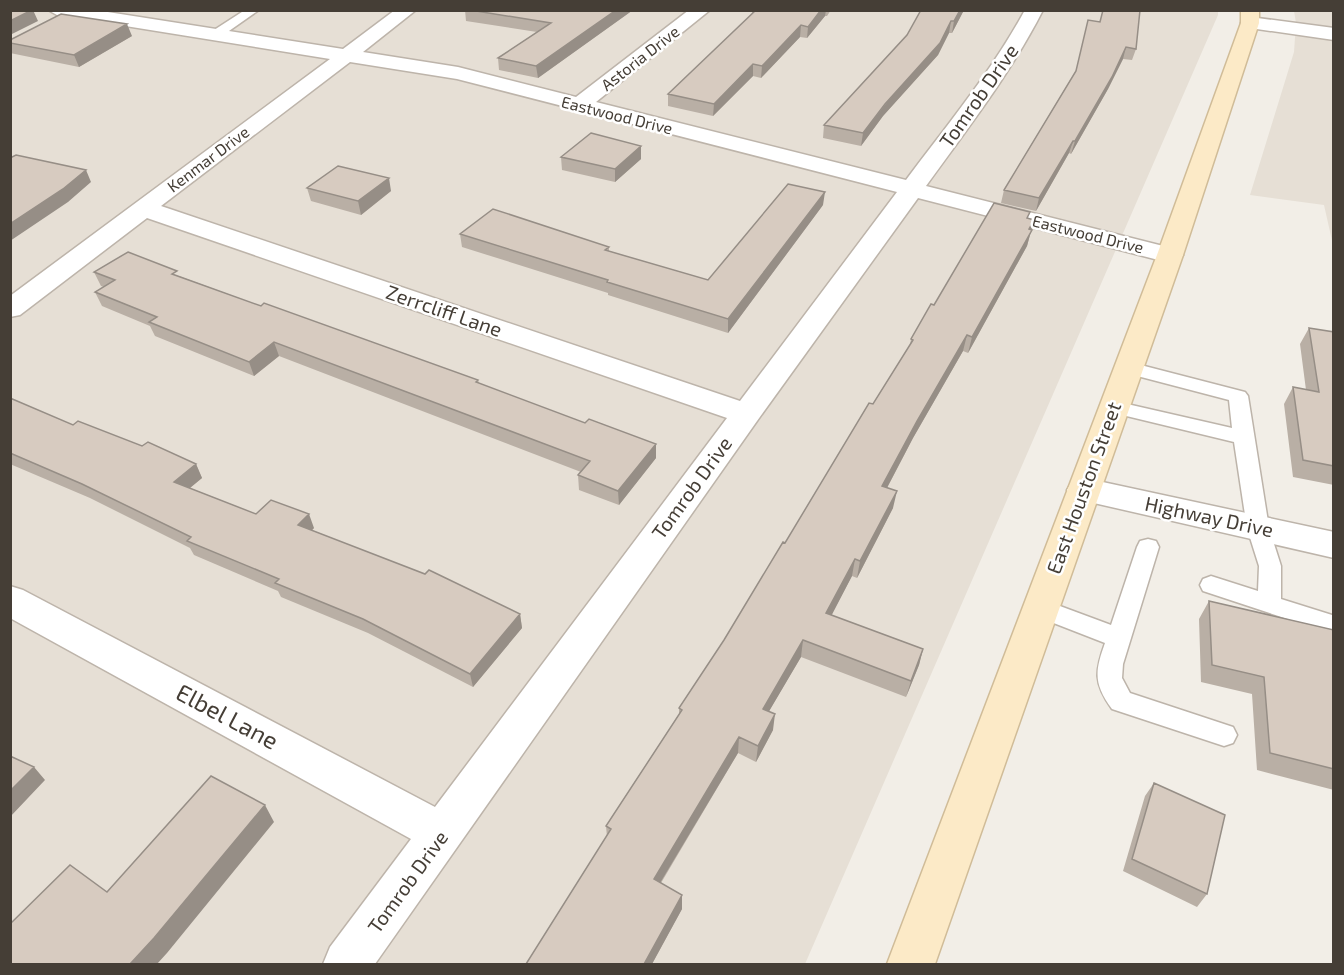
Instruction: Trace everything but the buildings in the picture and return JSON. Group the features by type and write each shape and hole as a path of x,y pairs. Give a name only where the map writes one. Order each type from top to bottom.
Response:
{"main road":[{"name":"East Houston Street","path":"912,964 1170,255 1250,17"}],"street":[{"name":"Kenmar Drive","path":"10,309 407,10"},
{"name":"Astoria Drive","path":"579,105 701,10"},
{"name":"Tomrob Drive","path":"347,964 746,414 981,95 1019,39 1034,10"},
{"name":"Eastwood Drive","path":"65,14 458,73 1170,255"},
{"path":"1250,17 1334,34"},
{"name":"Zerrcliff Lane","path":"142,208 746,414"},
{"name":"Highway Drive","path":"1084,490 1334,545"},
{"name":"Elbel Lane","path":"10,600 443,834"}],"lane":[{"path":"215,35 255,10"},
{"path":"1129,368 1238,396 1242,436 1258,528 1270,566 1269,604"},
{"path":"1114,407 1242,436"},
{"path":"1148,547 1108,672 1110,688 1121,701 1224,735"},
{"path":"1211,585 1324,622"},
{"path":"1041,608 1119,638"}],"shaded area":[{"path":"10,11 1218,11 805,964 11,964"},
{"path":"1294,11 1333,11 1333,245 1324,205 1250,195 1294,52 1296,23"}]}
